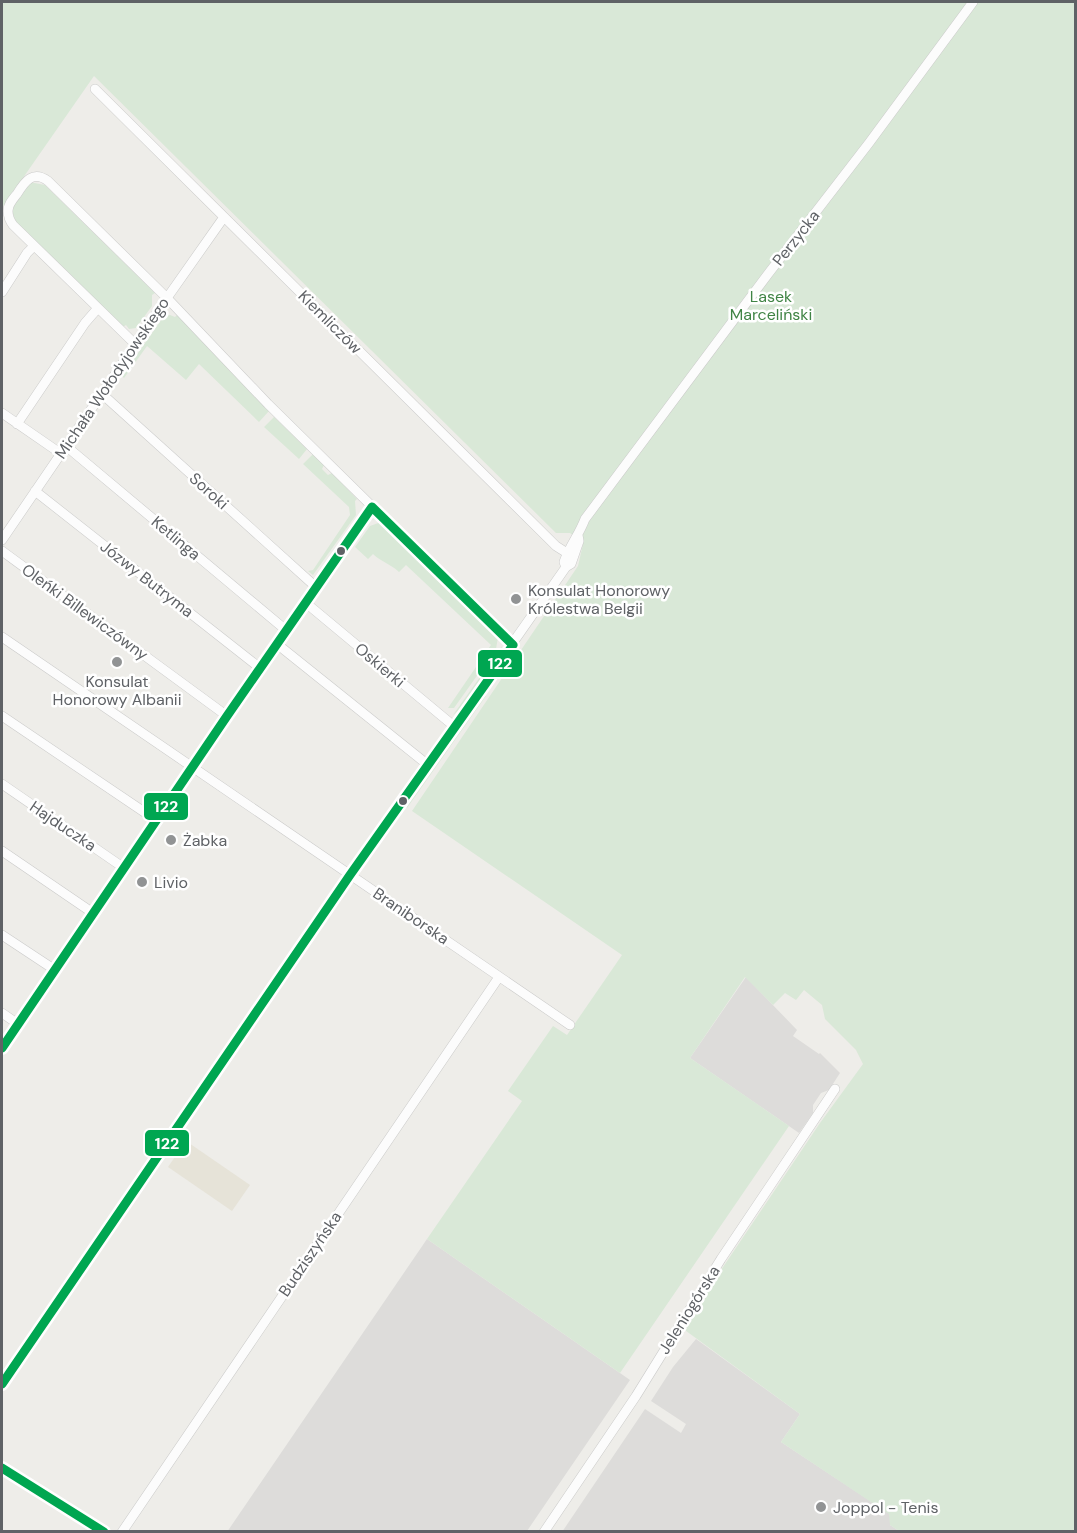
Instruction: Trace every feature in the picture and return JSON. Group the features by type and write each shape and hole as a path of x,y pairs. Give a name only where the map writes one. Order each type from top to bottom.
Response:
{"street":[{"name":"Perzycka","path":"578,535 585,519 768,274 872,140 973,2"},
{"name":"Kiemliczów","path":"94,89 556,546 567,553"},
{"path":"135,344 10,220 8,209 26,180 32,176 44,178 166,298 248,384 513,645"},
{"name":"Michała Wołodyjowskiego","path":"2,540 166,298 224,217"},
{"path":"2,292 34,246"},
{"path":"17,424 85,323 98,308"},
{"name":"Soroki","path":"101,393 317,588"},
{"name":"Ketlinga","path":"2,413 17,424 63,449 286,631"},
{"name":"Józwy Butryma","path":"35,491 260,668"},
{"path":"2,1048 372,507"},
{"path":"2,1384 350,875 566,567 571,564 579,541 578,535 573,538 567,553 564,562 566,567"},
{"name":"Oleńki Billewiczówny","path":"2,551 227,716"},
{"name":"Oskierki","path":"306,603 454,727"},
{"name":"Braniborska","path":"2,637 570,1025"},
{"path":"277,644 428,765"},
{"path":"2,716 156,820"},
{"name":"Hajduczka","path":"2,784 124,867"},
{"path":"2,851 93,913"},
{"path":"2,935 55,970"},
{"name":"Budziszyńska","path":"122,1532 499,977"},
{"path":"2,1013 18,1024"},
{"name":"Jeleniogórska","path":"544,1532 636,1396 720,1259 835,1089"},
{"path":"2,1468 105,1532"}],"shaded area":[{"path":"746,977 797,1030 793,1036 820,1053 840,1073 829,1090 821,1093 813,1105 813,1113 799,1133 690,1058"},
{"path":"186,1141 250,1185 232,1211 168,1167"},
{"path":"427,1239 630,1380 527,1531 227,1532"},
{"path":"696,1339 800,1414 781,1442 890,1514 890,1525 899,1531 562,1532 645,1409 681,1433 686,1424 651,1401 673,1367"}],"green space":[{"name":"Lasek Marceliński","path":"2,2 1075,2 1075,1531 899,1531 890,1525 889,1514 781,1442 800,1414 682,1328 820,1123 863,1064 856,1050 825,1019 822,1005 804,990 796,1000 785,993 773,1005 745,977 690,1058 789,1126 620,1373 427,1239 522,1101 508,1091 553,1026 567,1035 622,955 412,811 578,566 583,544 570,533 556,533 94,76 2,208"},
{"path":"29,182 45,185 155,293 152,295 152,306 136,328 129,329 126,325 123,327 15,221 14,205"},
{"path":"177,315 269,411 259,422 199,364 186,380 147,346 124,378 122,376 164,316 175,317"},
{"path":"274,417 307,449 299,459 264,427"},
{"path":"313,454 324,465 322,469 328,475 332,473 357,499 355,501 356,515 313,575 308,571 313,570 350,515 349,507 303,464"},
{"path":"381,522 498,637 496,649 454,708 448,708 491,645 406,565 399,572 373,554 368,559 355,547 370,526"},
{"path":"502,646 500,653 461,708 453,715"},
{"path":"483,695 486,696 407,808 406,805"}],"transit line":[{"name":"122","path":"2,1048 372,507 513,645 350,875 2,1384"},
{"name":"122","path":"2,1468 104,1532"}],"place":[{"name":"Konsulat Honorowy Królestwa Belgii","path":"516,599"},
{"name":"Konsulat Honorowy Albanii","path":"117,662"},
{"name":"Żabka","path":"171,840"},
{"name":"Livio","path":"142,882"},
{"name":"Joppol - Tenis","path":"821,1507"}]}
